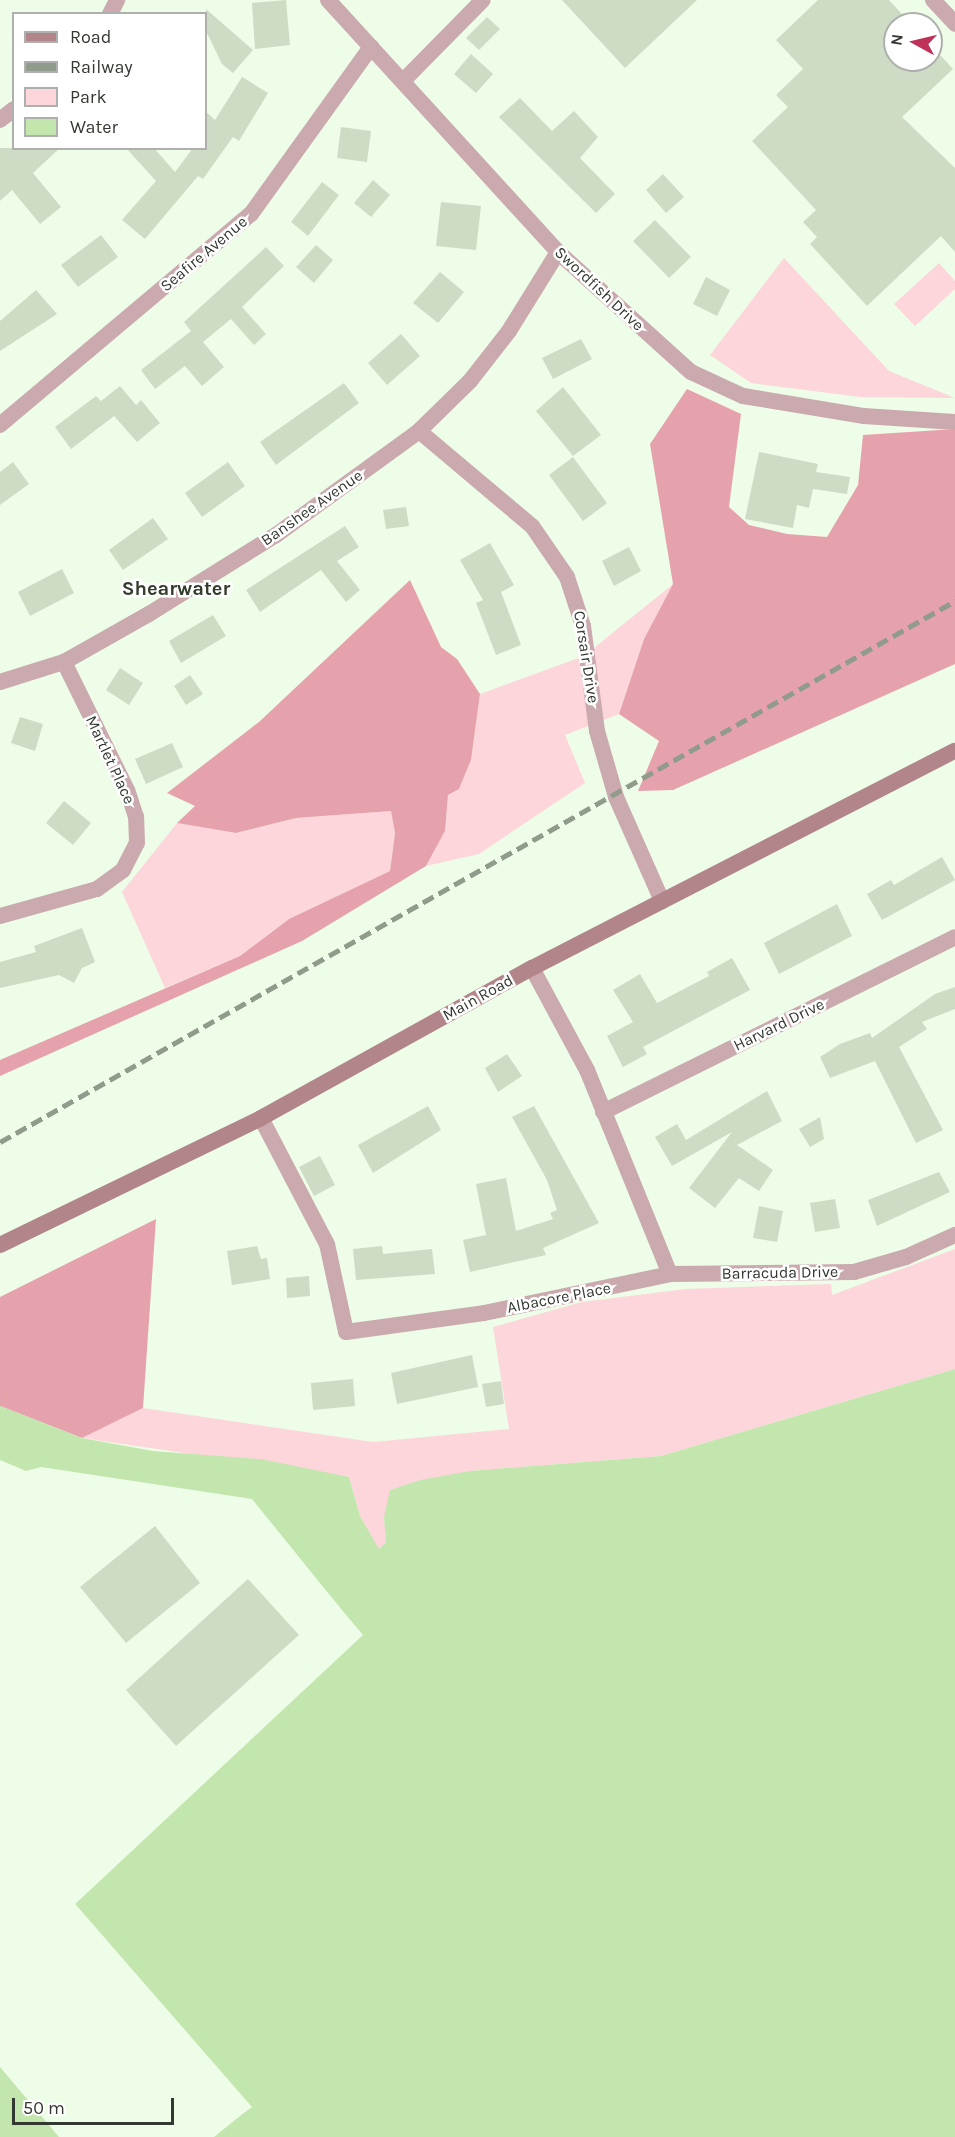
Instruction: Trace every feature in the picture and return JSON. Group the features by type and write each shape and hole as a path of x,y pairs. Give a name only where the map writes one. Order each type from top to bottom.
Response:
{"main road":[{"name":"Main Road","path":"0,1245 261,1118 532,968 955,751"}],"street":[{"name":"Swordfish Drive","path":"328,0 404,80 558,252 666,351 723,389 864,416 955,422"},
{"path":"404,80 483,0"},
{"path":"933,0 955,24"},
{"name":"Seafire Avenue","path":"0,425 251,214 372,47"},
{"path":"0,120 12,111"},
{"name":"Banshee Avenue","path":"0,682 64,662 276,535 419,431 470,381 509,332 558,252"},
{"name":"Corsair Drive","path":"419,431 532,526 567,577 583,626 597,731 616,797 662,901"},
{"name":"Martlet Place","path":"0,916 97,889 123,870 137,843 127,790 64,662"},
{"name":"Harvard Drive","path":"603,1112 955,937"},
{"path":"532,968 586,1070 670,1274"},
{"name":"Albacore Place","path":"261,1118 327,1244 346,1332 484,1313 670,1274"},
{"name":"Barracuda Drive","path":"670,1274 854,1272 906,1257 955,1234"}],"green space":[{"path":"784,258 889,371 955,398 860,397 751,383 710,355"},
{"path":"939,263 955,281 955,289 915,326 894,304"},
{"path":"673,584 644,639 619,714 565,735 585,783 479,854 426,866 445,831 448,795 459,789 471,760 480,694 584,656"},
{"path":"391,811 395,833 390,871 289,919 240,956 165,988 122,892 177,823 236,833 296,818"},
{"path":"955,1249 955,1369 661,1456 470,1471 384,1517 386,1542 379,1550 360,1516 349,1477 82,1438 143,1408 373,1442 509,1429 493,1327 582,1302 685,1289 831,1284 832,1295"}],"shaded area":[{"path":"687,389 741,414 729,507 749,525 787,534 827,537 858,485 863,435 955,429 955,664 673,790 638,791 659,741 619,714 644,639 673,584 650,444"},
{"path":"410,580 441,647 457,659 480,694 471,760 459,789 448,795 445,831 426,866 302,941 0,1076 0,1060 240,956 289,919 390,871 395,833 391,811 296,818 236,833 177,823 195,806 167,793 259,722"},
{"path":"156,1219 143,1408 82,1438 0,1406 0,1297"}],"water":[{"path":"955,1369 955,2137 214,2137 251,2107 75,1904 362,1635 252,1499 41,1467 26,1471 0,1460 0,1406 82,1438 153,1451 261,1459 349,1477 360,1516 379,1549 386,1542 384,1517 390,1490 420,1480 470,1471 661,1456"},
{"path":"0,2067 59,2137 0,2137"}],"pier":[{"path":"325,1590 363,1635 75,1904 252,2107 211,2137 247,2107 72,1904 358,1634"}],"building":[{"path":"286,0 290,45 255,49 252,3"},
{"path":"562,0 697,0 625,68"},
{"path":"818,0 889,0 900,12 883,12 883,72 943,72 943,58 953,69 902,117 955,168 955,252 941,236 867,306 810,244 817,237 803,222 816,210 752,141 788,107 776,95 803,69 776,40"},
{"path":"206,9 253,50 233,73 222,64 207,33"},
{"path":"487,17 500,29 479,50 466,38"},
{"path":"471,54 493,74 476,93 454,74"},
{"path":"242,77 268,93 239,141 233,137 203,179 198,176 145,239 122,220 156,181 128,150 156,150 175,172 192,150 207,150 207,113 215,120"},
{"path":"520,98 552,131 574,111 598,137 580,158 615,194 596,213 499,117"},
{"path":"341,127 371,131 367,162 337,158"},
{"path":"0,148 58,150 33,173 61,207 40,224 12,190 0,201"},
{"path":"663,174 684,197 666,213 646,190"},
{"path":"373,180 390,195 371,217 354,203"},
{"path":"322,182 339,195 308,236 291,222"},
{"path":"441,202 481,206 476,250 436,246"},
{"path":"655,220 691,257 669,278 633,241"},
{"path":"101,235 118,257 78,287 61,265"},
{"path":"316,245 333,260 314,283 296,267"},
{"path":"266,247 284,266 242,307 266,334 254,345 231,319 203,342 224,367 202,386 185,366 155,389 141,370 191,331 184,322"},
{"path":"440,272 464,292 438,323 413,303"},
{"path":"706,277 730,290 717,316 693,304"},
{"path":"36,290 57,314 0,351 0,321"},
{"path":"401,334 420,356 387,385 368,363"},
{"path":"581,339 592,359 553,379 542,358"},
{"path":"344,383 359,403 276,465 260,442"},
{"path":"120,386 136,405 141,400 160,423 137,442 114,416 71,449 55,427 96,396 101,401"},
{"path":"563,387 601,435 573,456 536,411"},
{"path":"759,452 818,464 816,472 850,477 847,494 813,489 809,508 797,505 793,528 745,519"},
{"path":"573,457 607,503 583,521 549,475"},
{"path":"13,462 29,484 0,505 0,472"},
{"path":"228,462 245,486 202,517 185,493"},
{"path":"406,507 409,526 386,529 383,510"},
{"path":"153,518 168,539 123,570 109,550"},
{"path":"345,526 359,547 337,561 360,590 346,602 321,570 260,612 246,590"},
{"path":"490,543 514,585 501,592 521,645 496,655 476,603 483,600 460,560"},
{"path":"629,547 641,571 614,586 602,561"},
{"path":"62,569 74,593 30,616 18,592"},
{"path":"213,615 226,636 181,663 169,641"},
{"path":"120,668 143,683 129,705 106,690"},
{"path":"190,675 203,694 186,705 174,686"},
{"path":"20,717 43,724 35,751 11,743"},
{"path":"172,743 183,767 146,784 135,759"},
{"path":"64,801 91,823 73,845 46,823"},
{"path":"942,857 955,880 882,920 867,894 891,880 894,885"},
{"path":"837,904 852,936 779,974 764,943"},
{"path":"82,928 95,962 82,968 74,983 59,975 0,988 0,962 36,952 34,946"},
{"path":"732,958 750,990 643,1047 647,1054 623,1067 607,1036 633,1022 613,990 640,974 657,1003 709,976 707,972"},
{"path":"955,987 955,1009 922,1022 927,1029 899,1047 943,1130 916,1143 875,1061 830,1078 820,1057 840,1044 870,1033 872,1038 935,994"},
{"path":"507,1054 522,1076 498,1092 485,1068"},
{"path":"767,1091 782,1121 737,1145 773,1170 759,1191 739,1178 715,1208 689,1188 732,1132 672,1166 655,1137 677,1124 686,1140"},
{"path":"428,1106 441,1130 373,1173 358,1145"},
{"path":"534,1106 599,1223 543,1248 546,1255 470,1272 463,1240 486,1235 476,1184 506,1178 516,1231 553,1219 550,1213 557,1210 547,1180 512,1117"},
{"path":"820,1117 824,1139 810,1147 799,1129"},
{"path":"320,1156 335,1185 314,1196 299,1167"},
{"path":"939,1172 950,1192 877,1226 868,1200"},
{"path":"835,1199 840,1228 815,1232 810,1203"},
{"path":"759,1206 783,1211 777,1242 753,1238"},
{"path":"257,1246 261,1259 267,1258 270,1279 232,1285 227,1251"},
{"path":"382,1246 383,1254 432,1249 435,1274 356,1280 353,1249"},
{"path":"309,1276 310,1296 287,1298 286,1278"},
{"path":"472,1355 478,1387 397,1404 391,1373"},
{"path":"353,1379 355,1406 313,1410 311,1383"},
{"path":"501,1381 504,1404 486,1407 482,1384"},
{"path":"155,1526 200,1583 126,1643 80,1587"},
{"path":"248,1579 299,1635 176,1746 126,1690"}],"railway":[{"path":"0,1142 955,601"}],"district":[{"name":"Shearwater","path":"176,588"}]}
